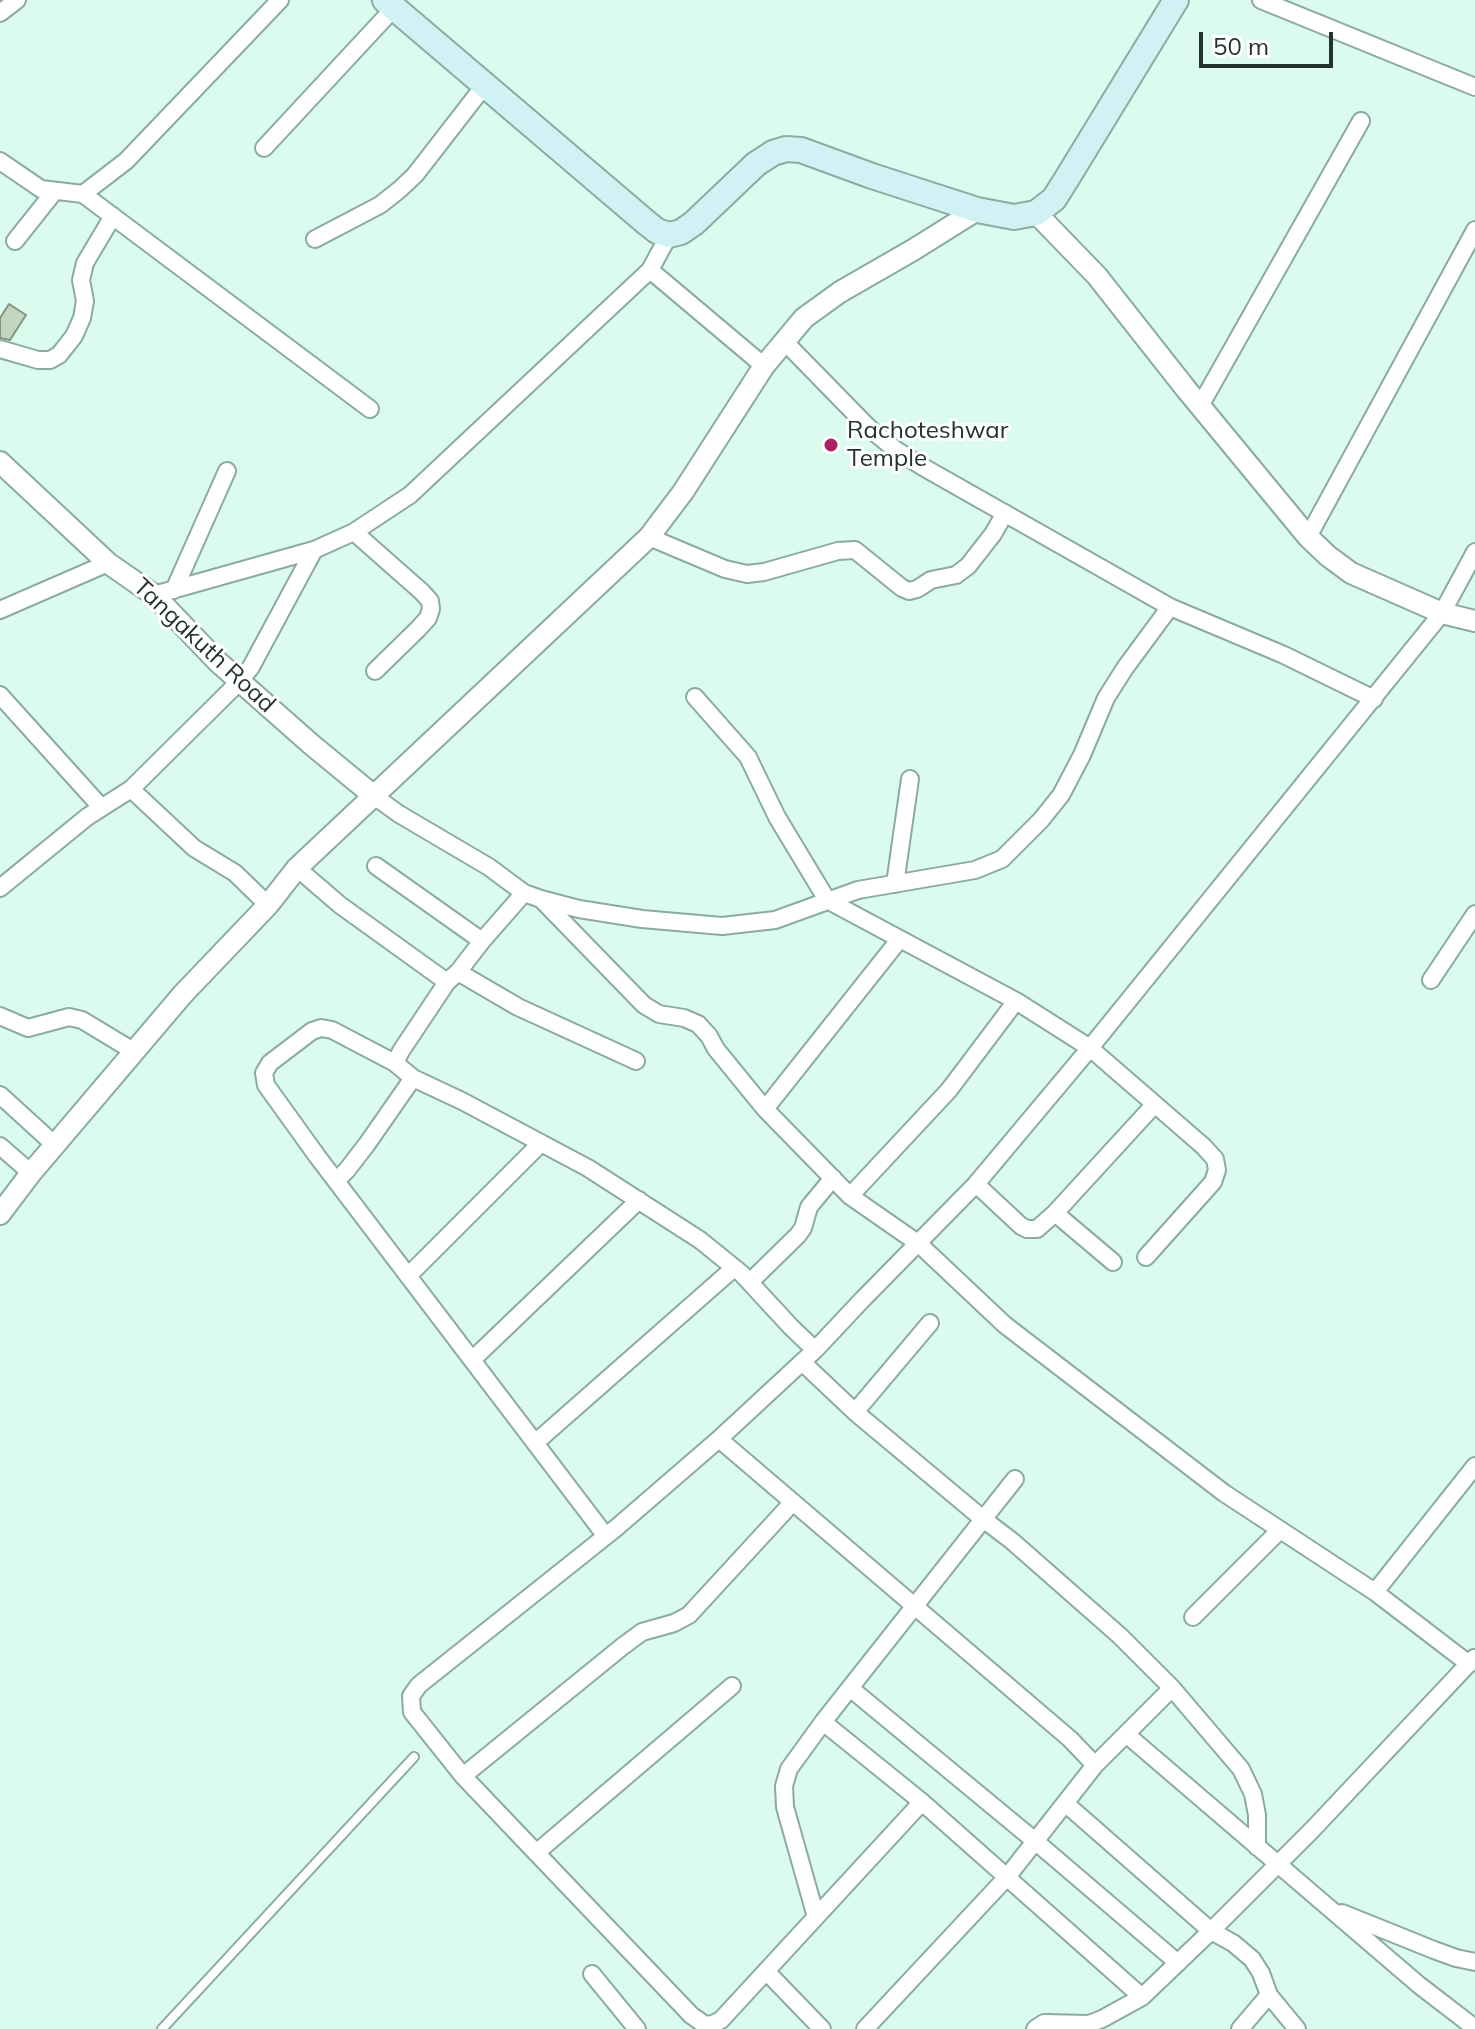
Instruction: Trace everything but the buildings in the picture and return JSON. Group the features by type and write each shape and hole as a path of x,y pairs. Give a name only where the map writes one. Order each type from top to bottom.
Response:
{"main road":[{"path":"390,4 648,224 669,235 681,232 694,223 756,164 786,149 801,150 977,210 1014,217 1036,213 1054,199 1176,0"}],"street":[{"path":"0,13 17,0"},
{"path":"83,194 126,161 280,0"},
{"path":"1261,0 1475,87"},
{"path":"264,148 390,4"},
{"path":"315,239 380,205 399,190 415,175 484,86"},
{"path":"1200,406 1361,121"},
{"path":"0,161 41,189 83,194 370,409"},
{"path":"15,241 54,192"},
{"path":"0,1214 183,994 268,905 297,868 649,537 683,492 764,366 804,318 840,292 977,210"},
{"path":"1036,213 1097,276 1308,537 1328,556 1351,573 1442,613 1475,621"},
{"path":"0,349 38,360 50,360 59,355 74,336 82,318 85,301 81,280 85,263 113,216"},
{"path":"1308,537 1475,230"},
{"path":"164,593 314,550 354,532 410,495 650,270 669,235"},
{"path":"650,270 764,366"},
{"path":"784,341 849,409 896,450 1170,607 1298,662 1374,699"},
{"name":"Tangakuth Road","path":"0,464 108,563 164,593 218,662 374,796"},
{"path":"164,593 227,471"},
{"path":"649,537 725,569 747,574 838,551 855,550 909,591 931,580 956,575 968,566 1005,513"},
{"path":"354,532 430,601 428,618 375,671"},
{"path":"0,888 87,817 131,789 240,681 251,667 314,550"},
{"path":"922,1802 721,2020 705,2025 697,2021 463,1776 412,1712 411,1696 419,1685 719,1439 815,1350 976,1184 1442,613 1475,552"},
{"path":"0,610 108,563"},
{"path":"374,796 489,867 524,893 541,899 579,909 642,919 722,926 775,920 858,890 975,870 1002,859 1061,795 1106,698 1170,607"},
{"path":"0,695 101,807"},
{"path":"695,697 748,757 777,817 827,900 1016,1001 1090,1048 1215,1159 1217,1170 1213,1182 1146,1257"},
{"path":"895,884 910,779"},
{"path":"131,789 194,848 235,873 268,905"},
{"path":"376,866 482,941"},
{"path":"297,868 340,905 453,977 636,1061"},
{"path":"395,1063 453,977 524,893"},
{"path":"541,899 644,1005 659,1014 698,1024 765,1109 850,1196 919,1244 1005,1325 1224,1493 1375,1592 1472,1661 1277,1864 1142,1997 1089,2024 1044,2023 1035,2029"},
{"path":"1431,980 1475,914"},
{"path":"765,1109 899,940"},
{"path":"850,1196 949,1090 1016,1001"},
{"path":"0,1016 28,1028 75,1018 135,1052"},
{"path":"605,1535 266,1085 264,1073 270,1063 312,1031 321,1028 332,1030 395,1063 413,1078 588,1168 700,1240 750,1282 815,1350"},
{"path":"336,1181 367,1144 413,1078"},
{"path":"0,1095 56,1146"},
{"path":"976,1184 1021,1226 1037,1229 1154,1105"},
{"path":"408,1276 541,1143"},
{"path":"0,1146 31,1173"},
{"path":"750,1282 798,1235 809,1207 833,1178"},
{"path":"472,1360 639,1200"},
{"path":"1055,1213 1113,1262"},
{"path":"535,1443 734,1268"},
{"path":"855,1412 930,1323"},
{"path":"802,1362 855,1412 1012,1541 1120,1636 1172,1688 1241,1769 1253,1794 1257,1815 1257,1847"},
{"path":"719,1439 1070,1739 1095,1765"},
{"path":"1375,1592 1475,1466"},
{"path":"816,1917 785,1807 784,1786 789,1769 1015,1479"},
{"path":"463,1776 642,1632 674,1623 689,1615 793,1502"},
{"path":"1193,1617 1280,1530"},
{"path":"536,1853 732,1686"},
{"path":"850,1688 1178,1963"},
{"path":"865,2029 1007,1877 1095,1765 1172,1688"},
{"path":"823,1722 922,1802 1142,1997"},
{"path":"1126,1734 1325,1906 1475,2028"},
{"path":"1065,1803 1211,1931 1233,1943 1252,1959 1269,1995 1297,2029"},
{"path":"1325,1906 1434,1950 1475,1962"},
{"path":"766,1971 822,2029"},
{"path":"592,1974 637,2029"},
{"path":"1240,2029 1269,1995"}],"lane":[{"path":"162,2029 414,1757"}],"place":[{"name":"Rachoteshwar Temple","path":"831,445"}]}
